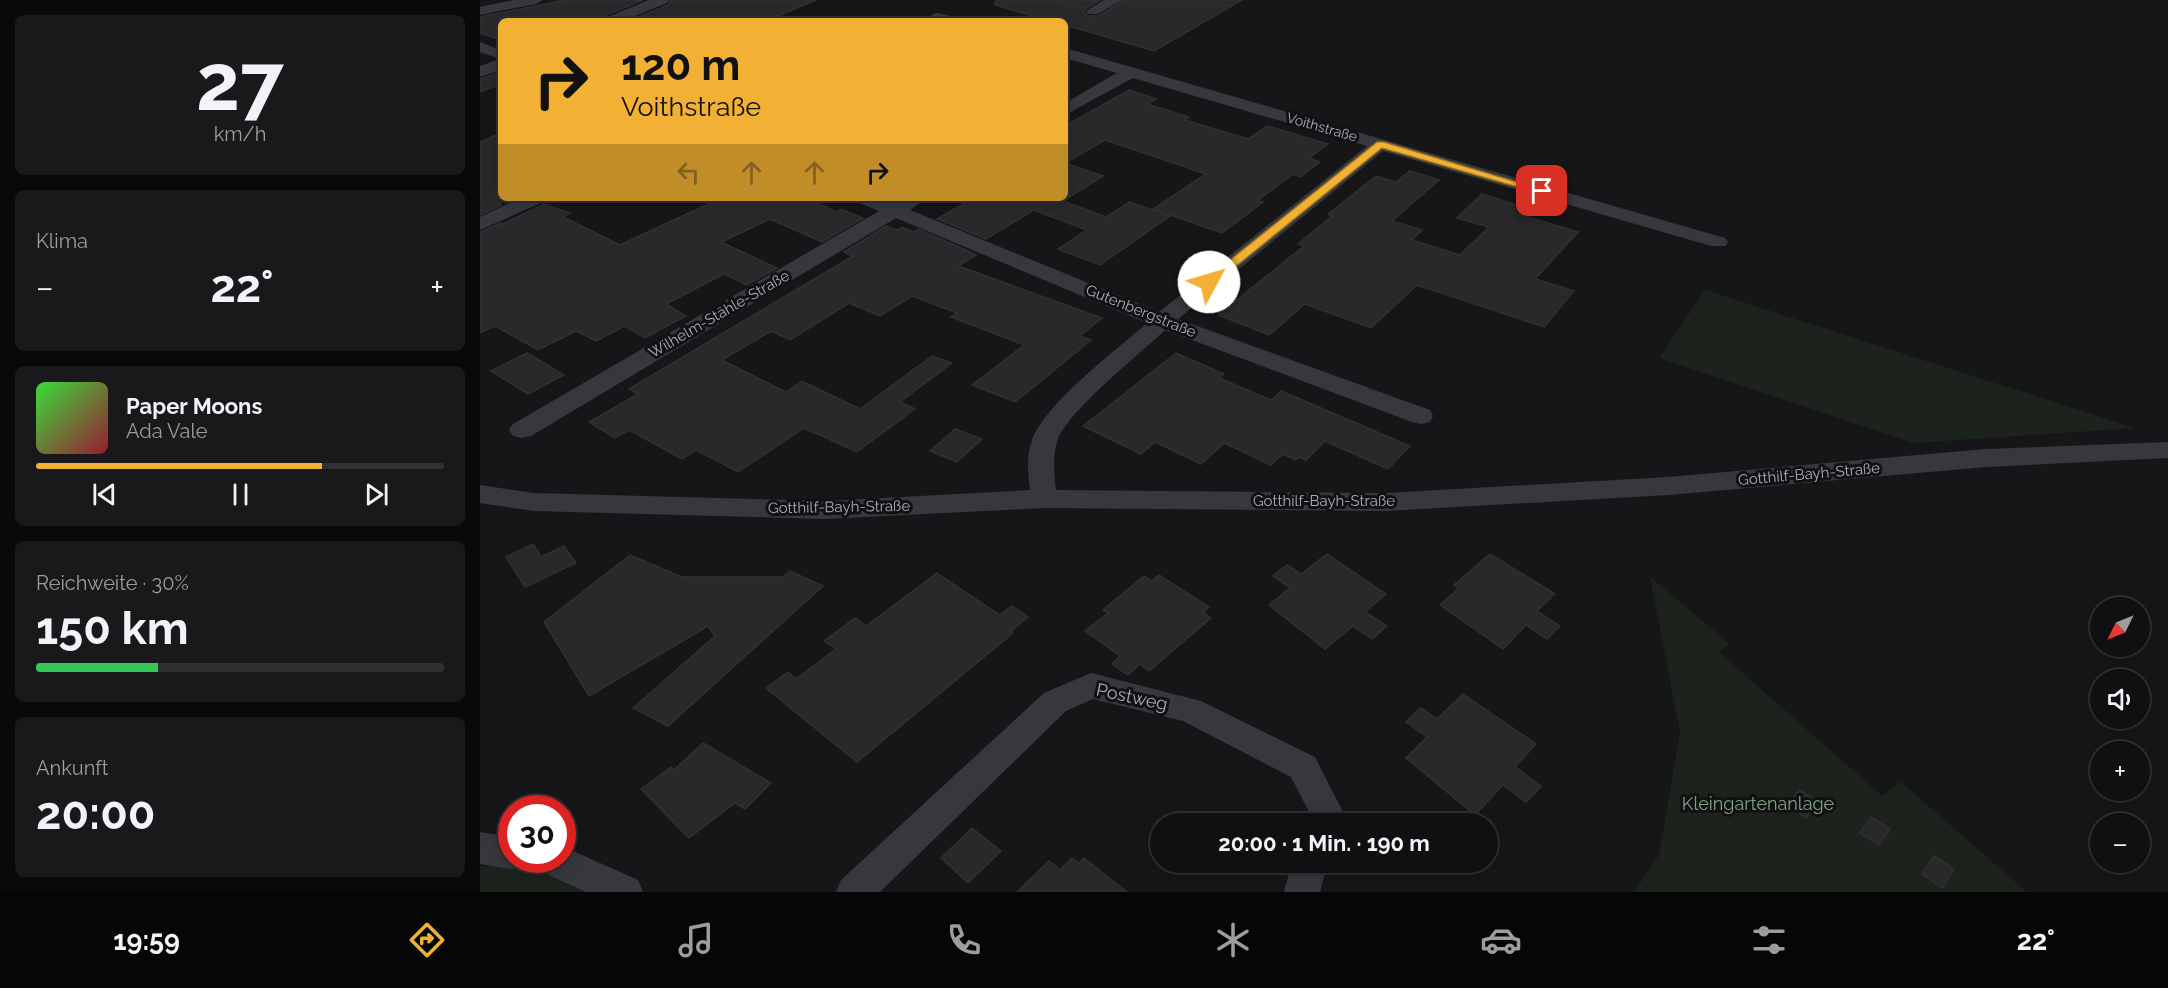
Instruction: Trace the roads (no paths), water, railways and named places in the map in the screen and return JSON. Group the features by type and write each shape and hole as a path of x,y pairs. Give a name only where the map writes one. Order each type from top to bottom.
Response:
{"street":[{"path":"480,11 536,0"},
{"path":"617,18 662,0"},
{"path":"1093,11 1115,0"},
{"path":"480,47 498,54"},
{"name":"Voithstraße","path":"1068,54 1718,242"},
{"path":"480,72 498,65"},
{"path":"1068,108 1131,72"},
{"path":"1044,499 1040,465 1045,440 1059,415 1162,321 1380,144"},
{"path":"480,224 530,201"},
{"name":"Gutenbergstraße","path":"872,201 1162,321 1421,416"},
{"name":"Wilhelm-Stähle-Straße","path":"522,430 911,201"},
{"name":"Gotthilf-Bayh-Straße","path":"480,494 534,502 826,510 1044,499 1386,502 1668,486 1986,458 2168,450"},
{"name":"Postweg","path":"854,892 1055,702 1091,686 1190,710 1303,767 1325,810 1324,813"},
{"path":"480,848 498,851"},
{"path":"576,870 625,892"},
{"path":"1302,892 1307,873"}],"park label":[{"name":"Kleingartenanlage","path":"1758,804"}]}
